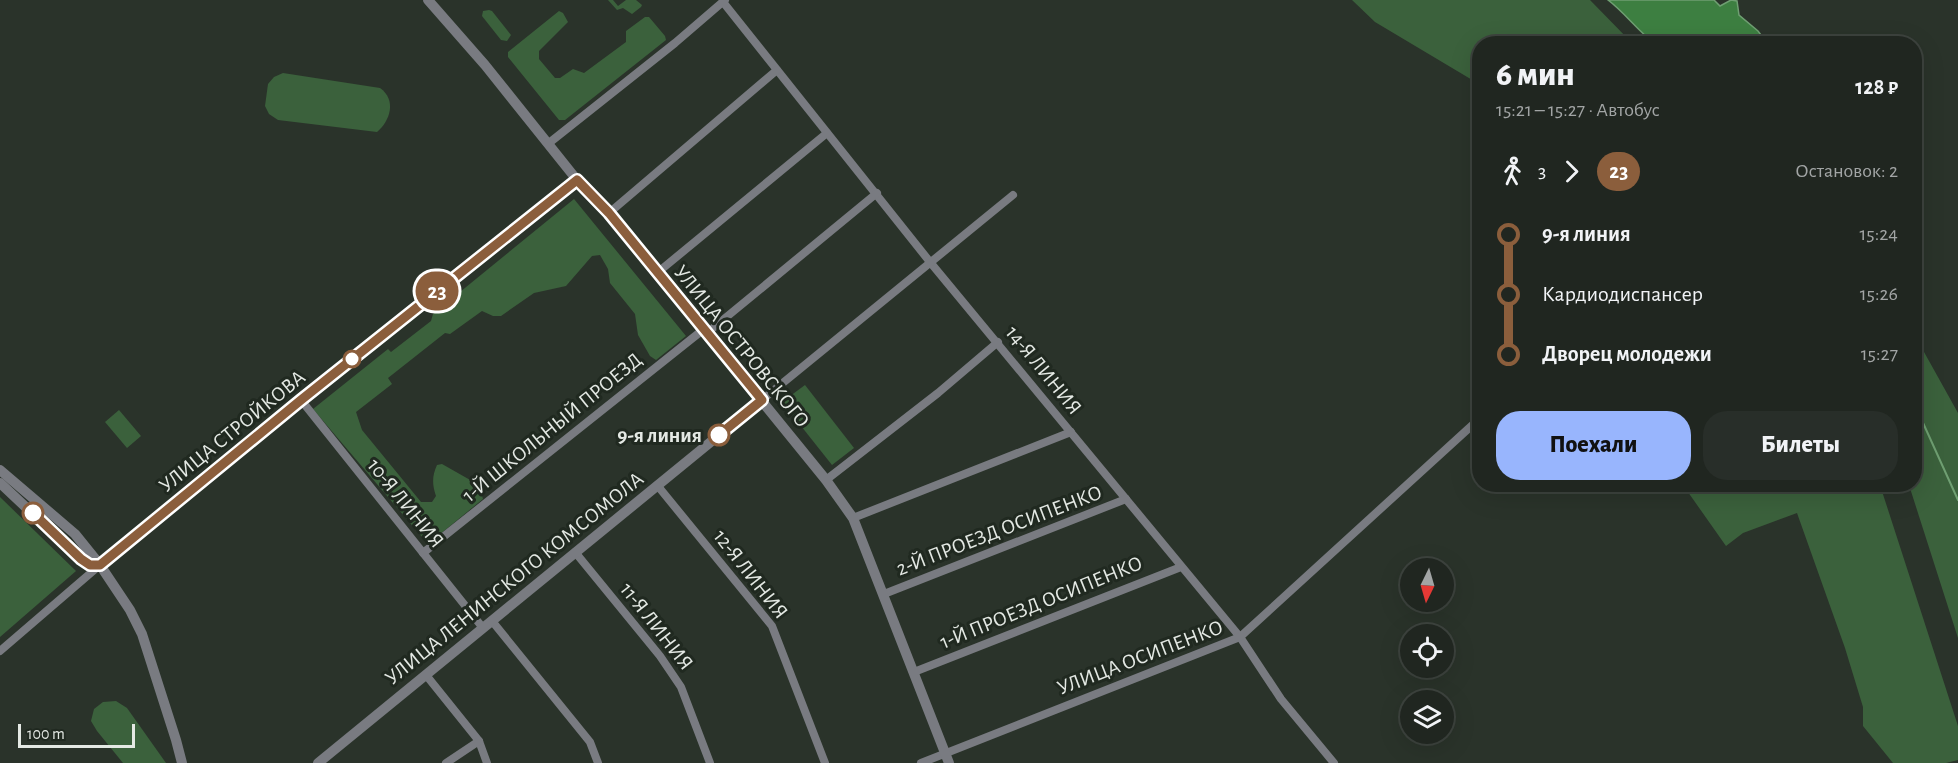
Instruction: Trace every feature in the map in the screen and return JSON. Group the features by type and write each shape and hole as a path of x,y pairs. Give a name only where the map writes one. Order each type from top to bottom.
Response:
{"street":[{"name":"УЛИЦА ОСТРОВСКОГО","path":"428,0 549,143 577,180 609,213 762,400 826,480 853,518 947,758"},
{"path":"549,143 724,1"},
{"name":"14-Я ЛИНИЯ","path":"724,1 930,262 1240,637 1281,699 1334,763"},
{"path":"609,213 777,70"},
{"path":"657,273 827,133"},
{"name":"УЛИЦА СТРОЙКОВА","path":"0,651 100,565 301,400 577,180"},
{"name":"1-Й ШКОЛЬНЫЙ ПРОЕЗД","path":"423,553 877,193"},
{"name":"УЛИЦА ЛЕНИНСКОГО КОМСОМОЛА","path":"318,763 1013,195"},
{"path":"826,480 938,393 998,342"},
{"name":"10-Я ЛИНИЯ","path":"301,400 423,553 590,742 598,763"},
{"name":"УЛИЦА ОСИПЕНКО","path":"921,763 947,758 1240,637 1472,425"},
{"path":"853,518 1071,432"},
{"path":"0,470 75,534 100,565 130,610 142,634 182,763"},
{"path":"0,483 81,559 90,565 100,565"},
{"name":"12-Я ЛИНИЯ","path":"657,485 772,626 825,763"},
{"name":"2-Й ПРОЕЗД ОСИПЕНКО","path":"884,594 1126,500"},
{"name":"11-Я ЛИНИЯ","path":"575,552 660,656 681,687 710,763"},
{"name":"1-Й ПРОЕЗД ОСИПЕНКО","path":"914,672 1181,567"},
{"path":"426,675 479,741 487,763"},
{"path":"446,763 479,741"}],"shaded area":[{"path":"608,0 613,0 618,6 626,0 636,0 642,5 632,14 623,8 617,10"},
{"path":"1352,0 1590,0 1625,36 1472,36 1472,80 1375,22"},
{"path":"1608,0 1714,0 1720,6 1731,0 1737,1 1739,15 1762,36 1646,36"},
{"path":"489,10 511,35 507,41 501,40 482,16 483,11"},
{"path":"559,11 563,13 568,22 539,51 539,59 555,78 560,78 573,69 584,73 626,42 626,31 645,17 649,17 666,40 565,120 559,120 508,57 508,52"},
{"path":"283,73 380,88 389,98 388,116 377,132 278,120 269,114 265,106 268,84 274,77"},
{"path":"574,199 686,336 656,360 650,356 638,335 635,314 610,283 608,269 600,255 592,256 566,286 534,293 501,316 493,316 482,311 450,334 445,333 388,378 392,384 356,412 362,430 421,502 432,502 436,496 433,476 437,465 442,464 479,485 483,499 428,544 313,409 388,349 391,352 431,321 433,314"},
{"path":"1922,348 1958,413 1958,638 1911,492 1922,492"},
{"path":"805,385 854,448 832,465 782,402"},
{"path":"119,410 141,436 127,448 105,422"},
{"path":"1688,492 1882,492 1958,726 1958,760 1946,763 1893,763 1863,726 1863,707 1845,648 1797,513 1743,533 1726,546"},
{"path":"0,497 76,571 0,637"},
{"path":"116,701 127,708 166,763 123,763 97,731 91,721 94,709 103,702"}],"waterway":[{"path":"1922,421 1958,500"}],"bus line":[{"name":"23","path":"33,513 81,559 90,565 100,565 301,400 577,180 609,213 762,400 719,435"}],"place":[{"name":"9-я линия","path":"719,435"}]}
